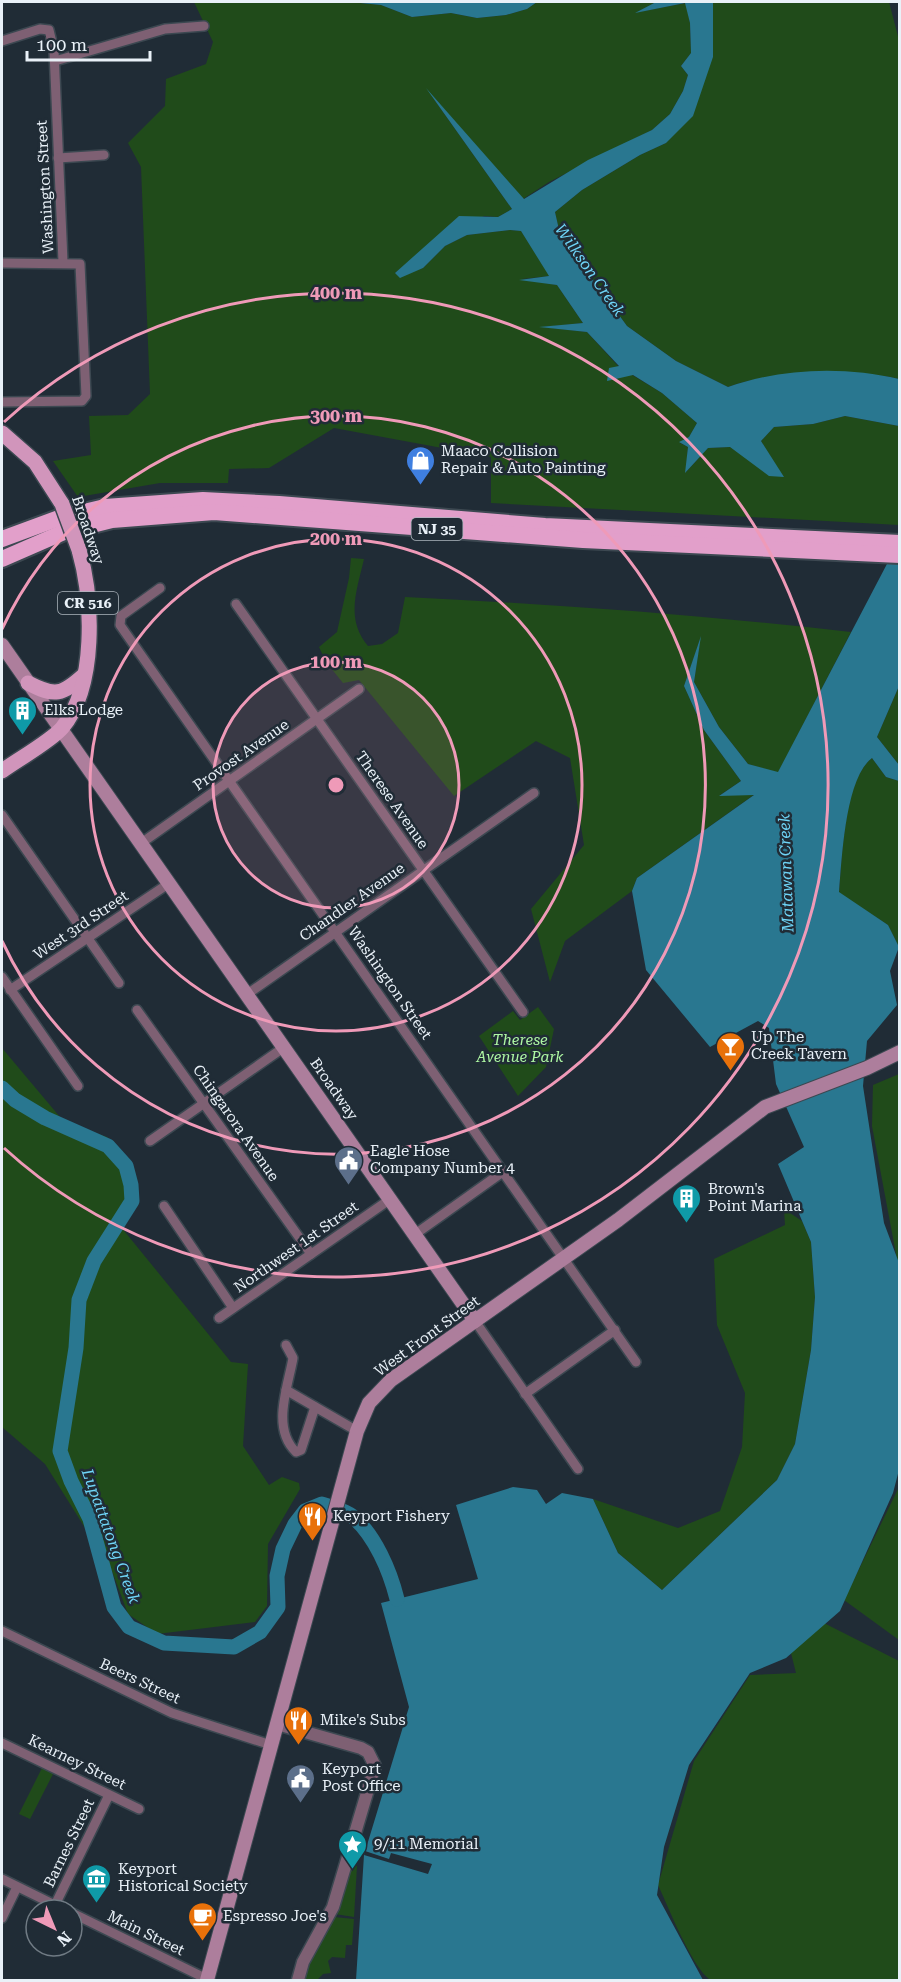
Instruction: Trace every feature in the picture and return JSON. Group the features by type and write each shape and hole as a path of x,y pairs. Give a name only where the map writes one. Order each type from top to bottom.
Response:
{"highway":[{"name":"NJ 35","path":"2,541 59,518 105,507 203,500 546,526 888,546 900,555"},
{"name":"NJ 35","path":"2,559 55,535 112,520 158,514 214,512 583,540 888,546"}],"main road":[{"name":"Broadway","path":"3,435 35,462 62,504 79,550 87,588 90,619 84,675 76,700 62,729"},
{"name":"Broadway","path":"2,645 475,1321"},
{"path":"28,683 42,690 57,693 70,688 84,675"},
{"name":"CR 516","path":"2,771 62,729"},
{"name":"West Front Street","path":"207,1980 357,1431 366,1408 381,1388 565,1258 771,1104 867,1068 900,1052"}],"street":[{"path":"55,61 165,29 204,26"},
{"name":"Washington Street","path":"2,41 40,29 49,30 55,61 63,262 78,263 82,267 85,398 2,402"},
{"path":"58,158 105,155"},
{"path":"2,263 63,262"},
{"name":"Washington Street","path":"160,588 119,620 636,1362"},
{"name":"Therese Avenue","path":"236,604 523,1012"},
{"name":"Provost Avenue","path":"140,844 359,689"},
{"name":"Chandler Avenue","path":"246,995 534,793"},
{"path":"2,815 119,983"},
{"name":"West 3rd Street","path":"10,990 168,884"},
{"path":"2,977 78,1086"},
{"name":"Chingarora Avenue","path":"137,1010 311,1254"},
{"path":"150,1141 283,1048"},
{"path":"414,1235 504,1172"},
{"name":"Northwest 1st Street","path":"219,1318 389,1200"},
{"path":"164,1206 233,1308"},
{"name":"Broadway","path":"475,1321 578,1469"},
{"path":"525,1394 615,1330"},
{"path":"285,1345 293,1358 286,1390 284,1430 294,1452 301,1450 315,1407"},
{"path":"286,1390 357,1431"},
{"name":"Beers Street","path":"2,1631 172,1713 271,1745"},
{"path":"277,1724 362,1748 368,1752 375,1766 333,1906 303,1962 298,1980"},
{"name":"Kearney Street","path":"2,1743 139,1809"},
{"name":"Barnes Street","path":"58,1898 109,1795"},
{"path":"2,1879 40,1898"},
{"path":"2,1918 17,1887"},
{"name":"Main Street","path":"84,1919 207,1980"}],"green space":[{"path":"194,2 350,2 381,5 412,17 451,13 477,18 506,15 527,9 537,2 656,2 638,12 686,3 690,23 691,53 681,66 688,75 683,91 670,114 652,130 549,182 523,199 431,95 512,209 498,217 484,216 421,252 395,273 423,268 445,246 467,235 510,230 521,231 550,276 522,279 557,285 583,323 544,327 587,332 619,367 662,393 697,423 689,437 680,443 688,447 686,472 708,448 730,447 783,477 761,441 774,427 813,424 845,416 899,426 899,525 491,503 491,457 334,428 269,468 229,469 228,483 160,483 78,497 53,461 91,455 89,416 128,415 150,394 141,167 128,143 165,106 166,79 206,64 213,42"},
{"path":"713,2 889,2 900,44 899,379 885,376 805,374 747,381 728,387 676,361 627,326 560,234 555,212 582,190 640,155 666,143 713,57"},
{"path":"351,558 364,559 356,593 355,615 361,636 368,646 382,644 398,633 405,597 628,611 851,632 778,773 748,764 719,727 694,682 700,640 684,686 704,730 741,781 720,795 755,794 637,878 632,891 565,941 550,982 531,909 584,845 570,758 536,741 454,796 359,680 343,683 326,662 319,647 337,632"},
{"path":"899,686 899,765 877,737"},
{"path":"872,758 886,777 899,781 899,947 888,925 839,893 843,841 850,801 855,783 863,768"},
{"name":"Therese Avenue Park","path":"538,1007 554,1029 546,1067 518,1096 479,1036 513,1011 520,1020"},
{"path":"2,1048 65,1123 107,1137 131,1165 137,1197 121,1227 231,1362 248,1364 243,1446 269,1485 282,1477 299,1483 300,1489 268,1544 267,1606 255,1622 157,1634 128,1614 112,1571 45,1464 2,1427"},
{"path":"899,1074 899,1270 872,1126 873,1085"},
{"path":"784,1209 802,1221 811,1242 815,1297 811,1350 795,1444 777,1480 662,1590 618,1553 593,1499 678,1528 720,1511 742,1447 745,1393 717,1325 714,1259 785,1225"},
{"path":"899,1487 899,1640 844,1600"},
{"path":"818,1620 899,1661 899,1980 711,1980 704,1974 689,1951 658,1885 694,1761 750,1675 796,1673 790,1649"},
{"path":"42,1768 53,1774 30,1819 19,1814"},
{"path":"352,1863 357,1866 354,1917 335,1914"},
{"path":"334,1917 354,1919 352,1945 346,1945 345,1958 332,1957 328,1961 331,1973 323,1974 317,1980 304,1980 306,1968"}],"water":[{"path":"350,2 537,2 527,9 506,15 477,18 451,13 412,17 381,5"},
{"path":"656,2 713,2 713,57 693,116 666,143 640,155 582,190 555,212 560,234 627,326 676,361 728,387 770,376 813,371 857,372 899,379 899,426 845,416 813,424 774,427 761,441 784,477 769,476 730,447 708,448 685,473 688,447 679,442 689,437 697,423 662,393 633,375 607,381 609,368 619,366 587,332 539,327 583,323 557,285 519,280 549,276 521,231 510,230 467,235 445,246 423,268 400,278 395,273 459,216 498,217 512,209 426,88 524,199 588,160 652,130 670,114 683,91 688,75 681,66 691,53 690,23 685,3 635,13"},
{"name":"Matawan Creek","path":"899,541 899,686 877,737 899,765 899,781 886,777 872,758 863,768 850,800 846,820 839,892 888,925 899,947 890,971 897,1005 867,1041 863,1086 884,1223 899,1263 900,1466 893,1493 840,1611 786,1658 750,1673 689,1765 664,1847 657,1895 703,1980 356,1980 364,1855 409,1707 381,1603 478,1579 456,1505 513,1487 537,1490 546,1504 562,1493 593,1499 618,1553 662,1590 777,1480 795,1444 811,1350 815,1297 811,1242 778,1164 804,1147 776,1084 769,1028 758,1021 710,1047 646,970 632,891 637,878 754,795 719,796 741,781 704,730 684,686 701,636 694,682 719,727 748,764 778,772"}],"pier":[{"path":"365,1851 389,1859 391,1853 432,1864 428,1874 364,1855"}],"waterway":[{"name":"Lupattatong Creek","path":"2,1088 15,1100 45,1118 108,1146 126,1166 131,1185 132,1201 94,1261 79,1300 76,1348 60,1451 71,1481 90,1519 114,1607 129,1627 164,1643 234,1647 260,1632 278,1607 277,1576 283,1549 295,1524 305,1511 322,1504 349,1514 368,1533 386,1565 397,1599"}],"place":[{"name":"Maaco Collision Repair & Auto Painting","path":"420,486"},
{"name":"Elks Lodge","path":"23,736"},
{"name":"Up The Creek Tavern","path":"730,1072"},
{"name":"Eagle Hose Company Number 4","path":"349,1186"},
{"name":"Brown's Point Marina","path":"687,1224"},
{"name":"Keyport Fishery","path":"312,1542"},
{"name":"Mike's Subs","path":"299,1746"},
{"name":"Keyport Post Office","path":"301,1804"},
{"name":"9/11 Memorial","path":"353,1870"},
{"name":"Keyport Historical Society","path":"97,1904"},
{"name":"Espresso Joe's","path":"202,1942"}],"water label":[{"name":"Wilkson Creek","path":"590,270"}]}
